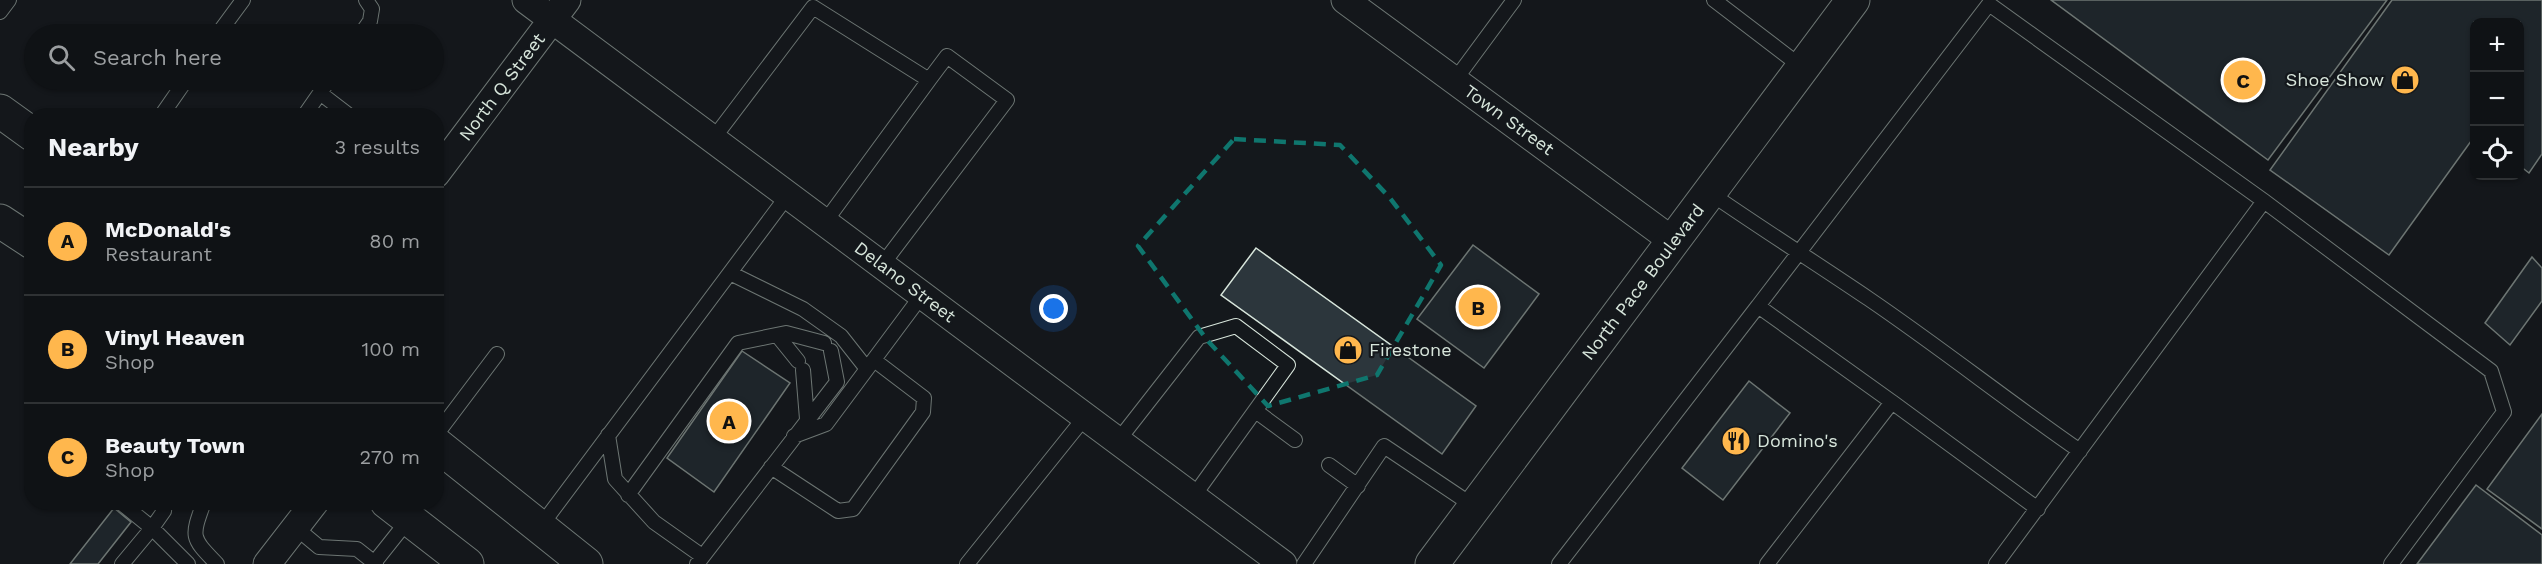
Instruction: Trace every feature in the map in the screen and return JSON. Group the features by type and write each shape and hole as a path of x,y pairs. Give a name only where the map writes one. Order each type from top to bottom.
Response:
{"main road":[{"name":"North Pace Boulevard","path":"1432,564 1803,68 1843,3"},
{"path":"0,221 24,237"},
{"path":"444,450 586,564"},
{"path":"398,511 457,561"}],"street":[{"name":"Delano Street","path":"526,0 560,10 713,139 1283,564"},
{"name":"Town Street","path":"1355,3 1673,242"},
{"name":"North Q Street","path":"444,163 560,10"},
{"path":"267,564 309,510"}],"lane":[{"path":"0,12 9,0"},
{"path":"225,24 243,0"},
{"path":"366,0 372,9 368,24"},
{"path":"1455,80 1514,0"},
{"path":"1714,0 1803,68"},
{"path":"1559,564 1798,255 1986,2 2264,201 2491,371 2504,412 2391,564"},
{"path":"713,139 813,7 929,80"},
{"path":"825,222 947,56 1007,100 882,265"},
{"path":"167,108 179,90"},
{"path":"310,108 322,90"},
{"path":"320,93 340,108"},
{"path":"1710,193 1798,255 1869,300 2000,396 2080,451"},
{"path":"540,527 788,195"},
{"path":"1996,564 2264,201"},
{"path":"730,273 803,309 841,336 871,365 924,398 923,412 853,509 838,511 771,467"},
{"path":"794,436 826,424 922,295"},
{"path":"1758,306 2038,509"},
{"path":"1117,442 1199,337 1236,326 1288,365 1257,412 1193,497"},
{"path":"608,435 615,479 628,495 654,522 699,560 837,382 828,347 786,333 738,343 628,495"},
{"path":"777,335 801,365 807,418"},
{"path":"444,424 497,354"},
{"path":"1767,564 1892,402"},
{"path":"1257,412 1295,440"},
{"path":"967,564 1085,417"},
{"path":"1304,564 1384,446 1474,507"},
{"path":"1329,465 1358,486"},
{"path":"130,510 152,528 188,564"},
{"path":"122,564 164,510"},
{"path":"201,510 194,530 197,545 217,564"},
{"path":"295,527 319,547 357,549 375,563 398,511"}],"highlighted area":[{"path":"1234,139 1340,145 1390,198 1441,265 1377,375 1268,406 1207,340 1138,246"}],"building":[{"path":"2051,0 2387,0 2268,160"},
{"name":"Shoe Show","path":"2392,0 2542,0 2542,154 2529,173 2524,169 2524,18 2470,18 2470,143 2389,255 2270,170"},
{"path":"1473,245 1539,294 1484,368 1417,319"},
{"name":"Firestone","path":"1256,248 1476,406 1442,454 1221,295"},
{"path":"2532,257 2542,268 2542,301 2510,345 2485,323"},
{"path":"742,351 790,383 714,492 667,458"},
{"name":"Domino's","path":"1749,381 1790,413 1723,500 1682,468"},
{"path":"2542,414 2542,529 2487,489"},
{"path":"2476,485 2542,535 2542,564 2417,564"},
{"path":"112,510 116,510 131,522 98,564 70,564"}],"place":[{"name":"Beauty Town","path":"2243,80"},
{"name":"Shoe Show","path":"2405,80"},
{"name":"Vinyl Heaven","path":"1478,307"},
{"name":"Firestone","path":"1348,350"},
{"name":"McDonald's","path":"729,421"},
{"name":"Domino's","path":"1736,441"}]}
